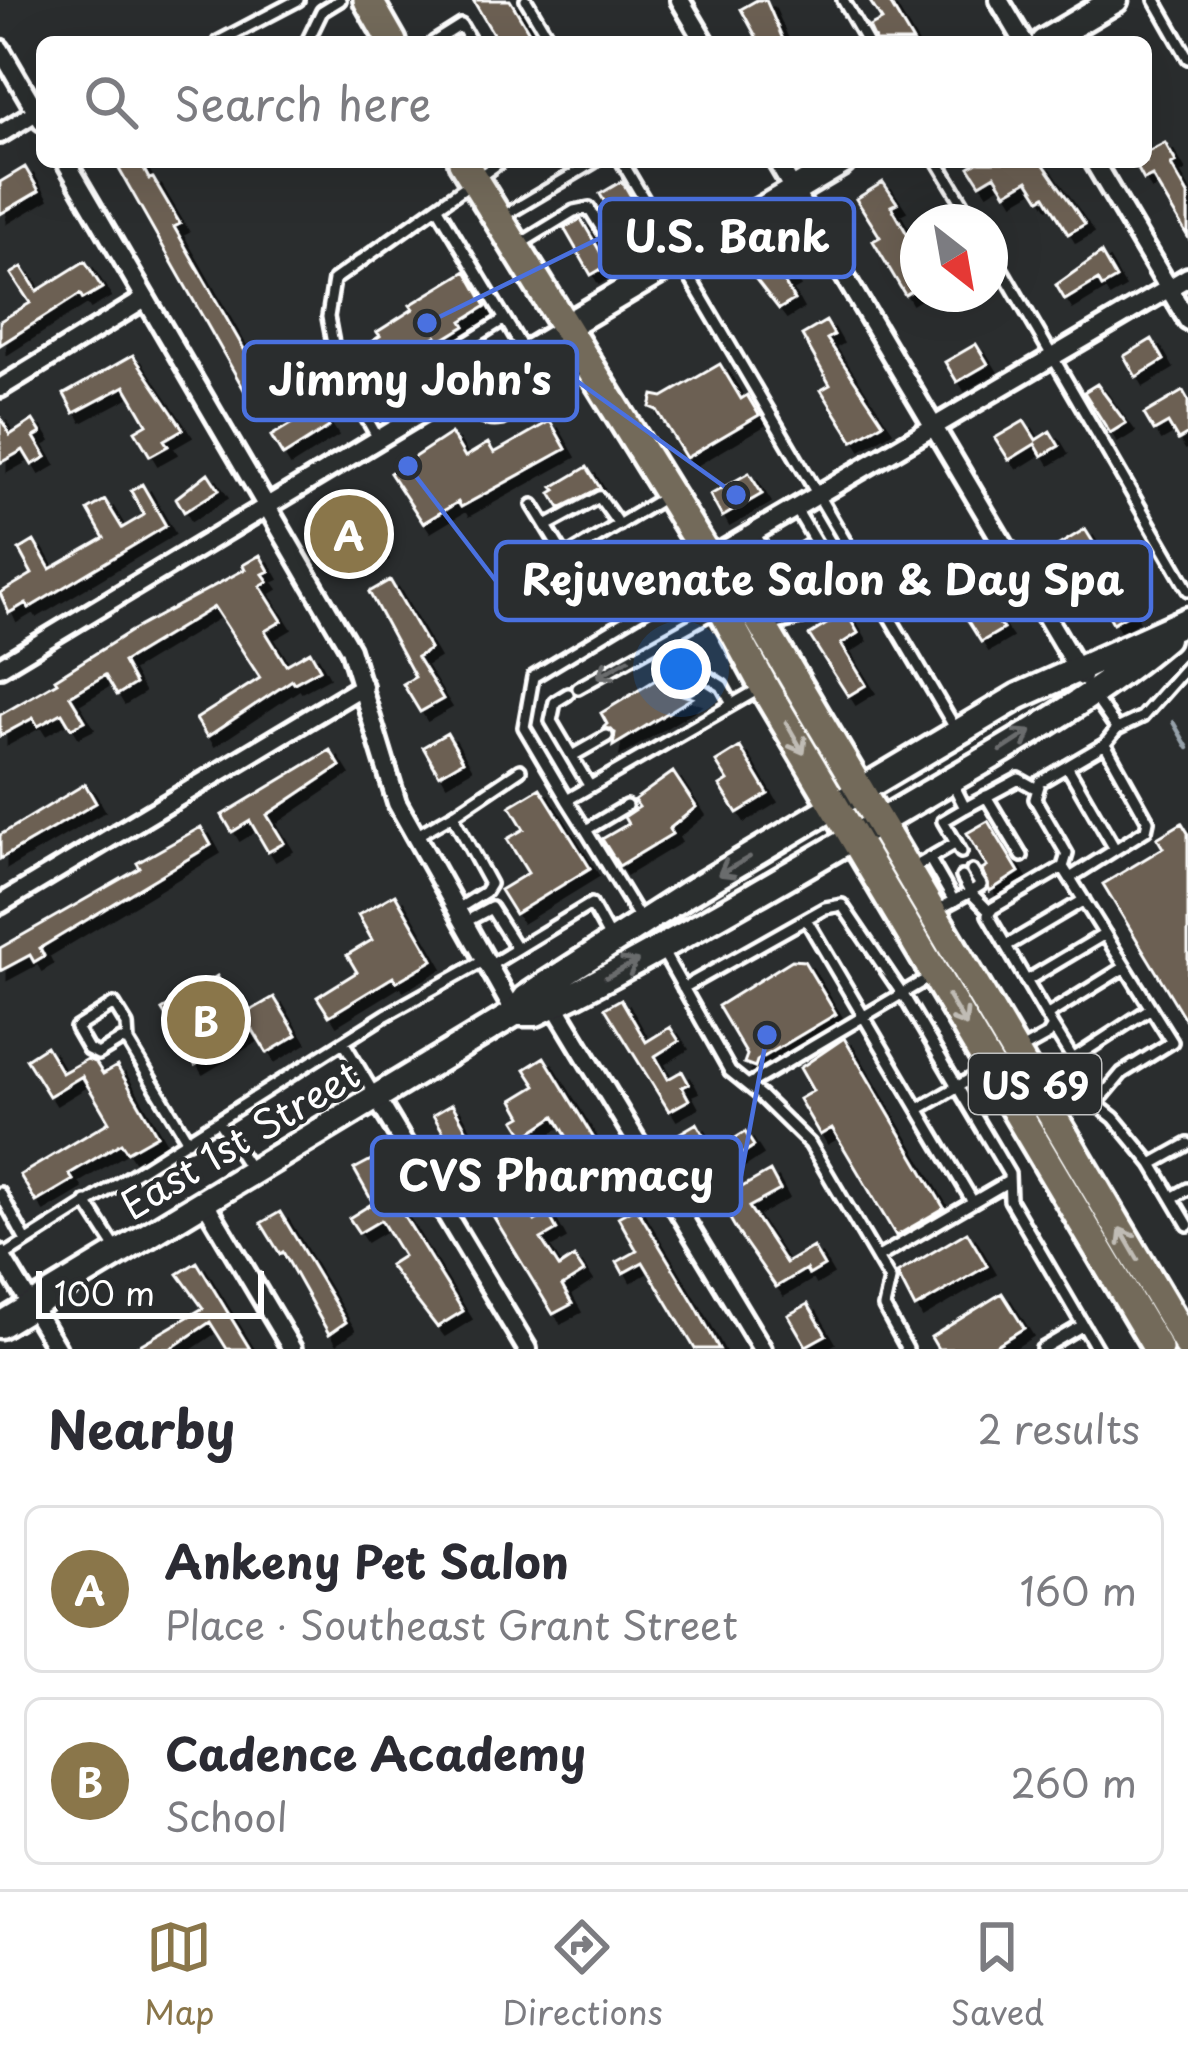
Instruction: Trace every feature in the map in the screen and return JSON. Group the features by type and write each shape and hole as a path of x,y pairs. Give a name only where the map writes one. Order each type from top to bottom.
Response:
{"main road":[{"path":"368,0 389,36"},
{"path":"1054,36 1115,0"},
{"path":"563,328 832,168"},
{"name":"US 69","path":"468,171 709,560 732,574 764,628 934,974 1158,1349"},
{"name":"US 69","path":"709,560 709,585 764,686 858,815 919,864 1017,1052 1188,1345"},
{"path":"858,815 958,733 1019,696 1185,621"},
{"path":"858,815 951,781 1137,661 1185,621"},
{"name":"East 1st Street","path":"0,1324 515,1012 526,998 642,922 858,815"},
{"name":"East 1st Street","path":"515,1012 536,1012 661,948 858,815"}],"street":[{"path":"680,0 701,36"},
{"path":"999,0 1020,36"},
{"path":"0,49 36,111"},
{"path":"0,134 36,117"},
{"path":"69,168 350,649 384,766 414,837 515,1012"},
{"path":"781,168 1091,692"},
{"path":"1097,168 1188,321"},
{"path":"709,560 1188,278"},
{"path":"0,388 145,299"},
{"path":"0,667 563,328"},
{"path":"0,904 363,686"},
{"path":"554,1004 762,1349"},
{"path":"376,1097 527,1349"},
{"path":"204,1201 292,1349"},
{"path":"1,1255 57,1349"}],"lane":[{"path":"229,36 298,0"},
{"path":"315,0 322,11"},
{"path":"310,36 322,11 340,0"},
{"path":"526,0 547,36"},
{"path":"843,0 864,36"},
{"path":"1155,0 1188,58"},
{"path":"444,36 461,25 467,36"},
{"path":"497,219 584,168"},
{"path":"626,168 958,733"},
{"path":"942,168 963,204"},
{"path":"379,440 334,349 328,317 334,280 438,208 468,171"},
{"path":"438,208 503,320 555,386"},
{"path":"514,247 574,211 589,208 636,284"},
{"path":"618,252 661,228"},
{"path":"1008,281 1188,590"},
{"path":"357,388 391,390 503,320"},
{"path":"462,389 480,417 501,419 587,366"},
{"path":"391,390 415,418"},
{"path":"533,505 565,557 668,495"},
{"path":"546,526 599,497 619,525"},
{"path":"764,628 802,618 845,592 796,508"},
{"path":"755,533 802,618"},
{"path":"642,922 524,727 532,677 674,592 709,560"},
{"path":"590,787 551,721 555,702 722,607"},
{"path":"1186,671 1142,717 1040,782 1035,799 1067,854 1063,866 988,915 1073,1059 1076,1079 1153,1164 1188,1225"},
{"path":"686,688 706,676 716,680 732,704"},
{"path":"567,800 764,686"},
{"path":"1091,692 1117,729"},
{"path":"572,756 607,736"},
{"path":"1070,878 1146,830 1148,821 1105,744"},
{"path":"1066,766 1115,849"},
{"path":"414,837 520,770"},
{"path":"919,864 954,844 943,820 1019,779 1037,789"},
{"path":"951,781 965,808"},
{"path":"986,796 1022,856"},
{"path":"586,830 626,806"},
{"path":"982,816 994,809"},
{"path":"456,813 455,820 490,884 460,916"},
{"path":"1063,866 1172,1042 1122,1073 1096,1104"},
{"path":"944,906 980,885 973,872"},
{"path":"962,878 990,912"},
{"path":"1006,946 1084,900"},
{"path":"1,1255 344,1043 517,950 591,904 612,941"},
{"path":"683,988 825,908 842,905 958,1086 1009,1180 1010,1200 1097,1349"},
{"path":"460,916 491,908 517,950"},
{"path":"806,919 973,1202"},
{"path":"1026,981 1105,934"},
{"path":"661,948 730,1071 810,1144 890,1280 884,1307 908,1349"},
{"path":"919,1109 1048,1036 1050,1021 1126,967"},
{"path":"748,1085 934,974"},
{"path":"128,1042 121,1040 98,1054 88,1049 76,1028 114,1004 127,1025 128,1042 188,1141"},
{"path":"1073,1059 1151,1008"},
{"path":"344,1043 376,1097"},
{"path":"219,1122 252,1172"},
{"path":"1153,1164 1188,1144"},
{"path":"877,1258 1009,1180"},
{"path":"1172,1198 1188,1189"},
{"path":"0,1192 26,1241"},
{"path":"86,1202 119,1252"},
{"path":"1042,1349 1083,1325"}],"building":[{"path":"473,0 510,0 531,36 494,36"},
{"path":"766,0 781,36 756,36 741,9"},
{"path":"869,0 888,0 909,36 873,36 869,27 882,20"},
{"path":"1165,143 1176,162 1171,165 1188,195 1188,237 1152,176 1144,180 1137,168 1152,168 1152,150"},
{"path":"25,167 39,191 0,214 0,182"},
{"path":"118,168 143,168 153,178 180,224 174,227 245,351 257,344 264,355 252,361 273,398 255,409"},
{"path":"970,168 1046,168 1085,224 1068,234 1045,196 1040,199 1028,180 1006,193 995,175 980,184"},
{"path":"622,181 647,224 625,237 600,194"},
{"path":"883,182 897,203 891,206 900,222 900,287 873,241 880,237 856,199"},
{"path":"581,219 608,265 591,275 564,228"},
{"path":"1101,253 1116,279 1102,287 1098,280 1065,300 1056,285"},
{"path":"768,255 772,260 777,257 791,278 784,282 794,300 779,309 751,273 758,268 755,263"},
{"path":"85,261 102,288 83,299 80,294 0,345 0,321 30,303 11,274 22,267 37,291"},
{"path":"466,271 486,306 439,342 436,336 406,355 402,348 368,374 357,357 371,349 368,344 380,336 377,332 413,309 410,305"},
{"path":"826,321 834,335 827,339 883,423 853,441 821,390 830,385 802,335"},
{"path":"1152,339 1164,360 1136,377 1124,356"},
{"path":"976,344 988,364 957,382 945,362"},
{"path":"133,355 183,429 164,440 168,446 150,456 135,431 147,424 125,386 74,413 64,394"},
{"path":"720,364 741,399 747,395 759,415 686,458 657,410 650,407 653,395 663,397"},
{"path":"1097,384 1126,423 1110,433 1084,392"},
{"path":"1183,391 1188,400 1188,434 1178,440 1168,423 1154,431 1144,414"},
{"path":"317,408 329,427 283,456 271,436"},
{"path":"0,417 10,435 33,420 41,433 34,437 46,457 32,465 23,450 0,463"},
{"path":"550,421 566,449 423,523 390,473 451,433 465,457 488,443 494,453"},
{"path":"1024,421 1036,440 1050,431 1059,446 1042,456 1035,444 1009,460 995,438"},
{"path":"587,467 600,488 560,508 551,493 556,490 553,487"},
{"path":"208,473 219,490 184,512 176,498"},
{"path":"749,473 762,494 722,517 710,495"},
{"path":"142,484 166,526 29,608 26,603 9,613 0,593 32,574 19,550 34,541 50,569 104,538 88,510 105,500 122,528 144,515 131,491"},
{"path":"348,498 380,551 349,569 317,517"},
{"path":"1085,529 1098,550 1067,569 1054,548"},
{"path":"803,540 825,578 808,588 814,598 804,604 778,556"},
{"path":"260,555 269,571 263,574 268,581 260,586 282,621 265,631 286,665 310,651 320,669 292,680 207,737 196,719 260,678 214,607 123,662 135,684 117,695 105,675 70,696 85,721 71,728 62,713 38,726 33,718 0,736 0,715 131,631 245,569 243,565"},
{"path":"1118,570 1137,603 1113,623 1092,585"},
{"path":"962,572 1003,629 981,642 944,583"},
{"path":"390,580 430,649 417,657 443,699 420,712 403,684 415,677 369,592"},
{"path":"846,612 858,633 841,644 866,685 848,696 809,635"},
{"path":"672,670 681,681 679,694 692,698 613,746 615,733 603,728 607,724 601,713"},
{"path":"447,733 463,761 439,775 423,747"},
{"path":"740,747 768,794 737,813 720,786 728,781 716,762"},
{"path":"330,750 340,766 267,815 284,843 268,852 250,821 232,832 222,815"},
{"path":"673,772 696,807 669,829 672,834 619,866 602,839 628,824 624,817 639,807 634,800"},
{"path":"85,784 96,803 0,859 0,835"},
{"path":"540,788 590,868 515,914 500,890 528,873 507,839 524,829 510,806"},
{"path":"988,821 1019,872 990,891 982,870 987,867 967,833"},
{"path":"1182,823 1188,833 1188,1024 1103,884 1163,848 1157,838"},
{"path":"201,827 211,845 40,948 44,956 34,962 30,955 0,971 0,948 140,868 137,863"},
{"path":"395,894 433,960 396,982 393,977 329,1016 317,997 357,972 347,955 372,940 358,915"},
{"path":"792,960 804,961 836,1014 757,1061 755,1067 744,1063 747,1055 718,1006"},
{"path":"217,976 241,1016 274,997 297,1035 267,1053 253,1030 195,1065 162,1010"},
{"path":"621,999 646,1042 670,1027 679,1041 655,1056 668,1079 682,1071 689,1084 682,1087 689,1100 669,1111 605,1008"},
{"path":"844,1038 944,1208 896,1236 832,1128 820,1135 799,1099 813,1091 800,1068"},
{"path":"46,1046 62,1073 87,1059 103,1074 117,1066 157,1135 127,1152 121,1143 69,1174 73,1180 36,1202 20,1175 109,1122 82,1076 49,1096 26,1059"},
{"path":"544,1057 621,1183 610,1190 607,1186 599,1191 578,1151 548,1168 540,1155 568,1139 555,1116 525,1136 515,1120 522,1116 513,1100 536,1086 525,1069"},
{"path":"452,1104 492,1175 475,1185 433,1115"},
{"path":"697,1123 713,1152 745,1132 754,1146 722,1167 735,1191 770,1171 780,1190 749,1207 786,1263 813,1247 824,1266 809,1275 806,1269 776,1287 680,1133"},
{"path":"373,1159 463,1311 437,1327 389,1265 403,1256 381,1220 359,1233 349,1218 373,1203 354,1169"},
{"path":"521,1197 535,1221 548,1213 557,1230 541,1239 559,1267 574,1257 584,1272 562,1286 572,1304 553,1314 492,1214"},
{"path":"636,1207 719,1349 695,1349 643,1262 623,1273 617,1262 637,1251 618,1217"},
{"path":"280,1212 346,1322 329,1334 283,1252 261,1223"},
{"path":"967,1232 987,1266 915,1308 897,1273"},
{"path":"197,1262 250,1349 227,1349 210,1322 170,1349 133,1349 203,1308 178,1274"},
{"path":"1002,1293 1024,1328 990,1349 938,1349 931,1337"},
{"path":"808,1304 826,1335 806,1346 788,1315"}],"waterway":[{"path":"1173,722 1188,748"}],"place":[{"name":"U.S. Bank","path":"427,323"},
{"name":"Rejuvenate Salon & Day Spa","path":"408,466"},
{"name":"Jimmy John's","path":"736,495"},
{"name":"Ankeny Pet Salon","path":"349,534"},
{"name":"Cadence Academy","path":"206,1020"},
{"name":"CVS Pharmacy","path":"767,1035"}]}
